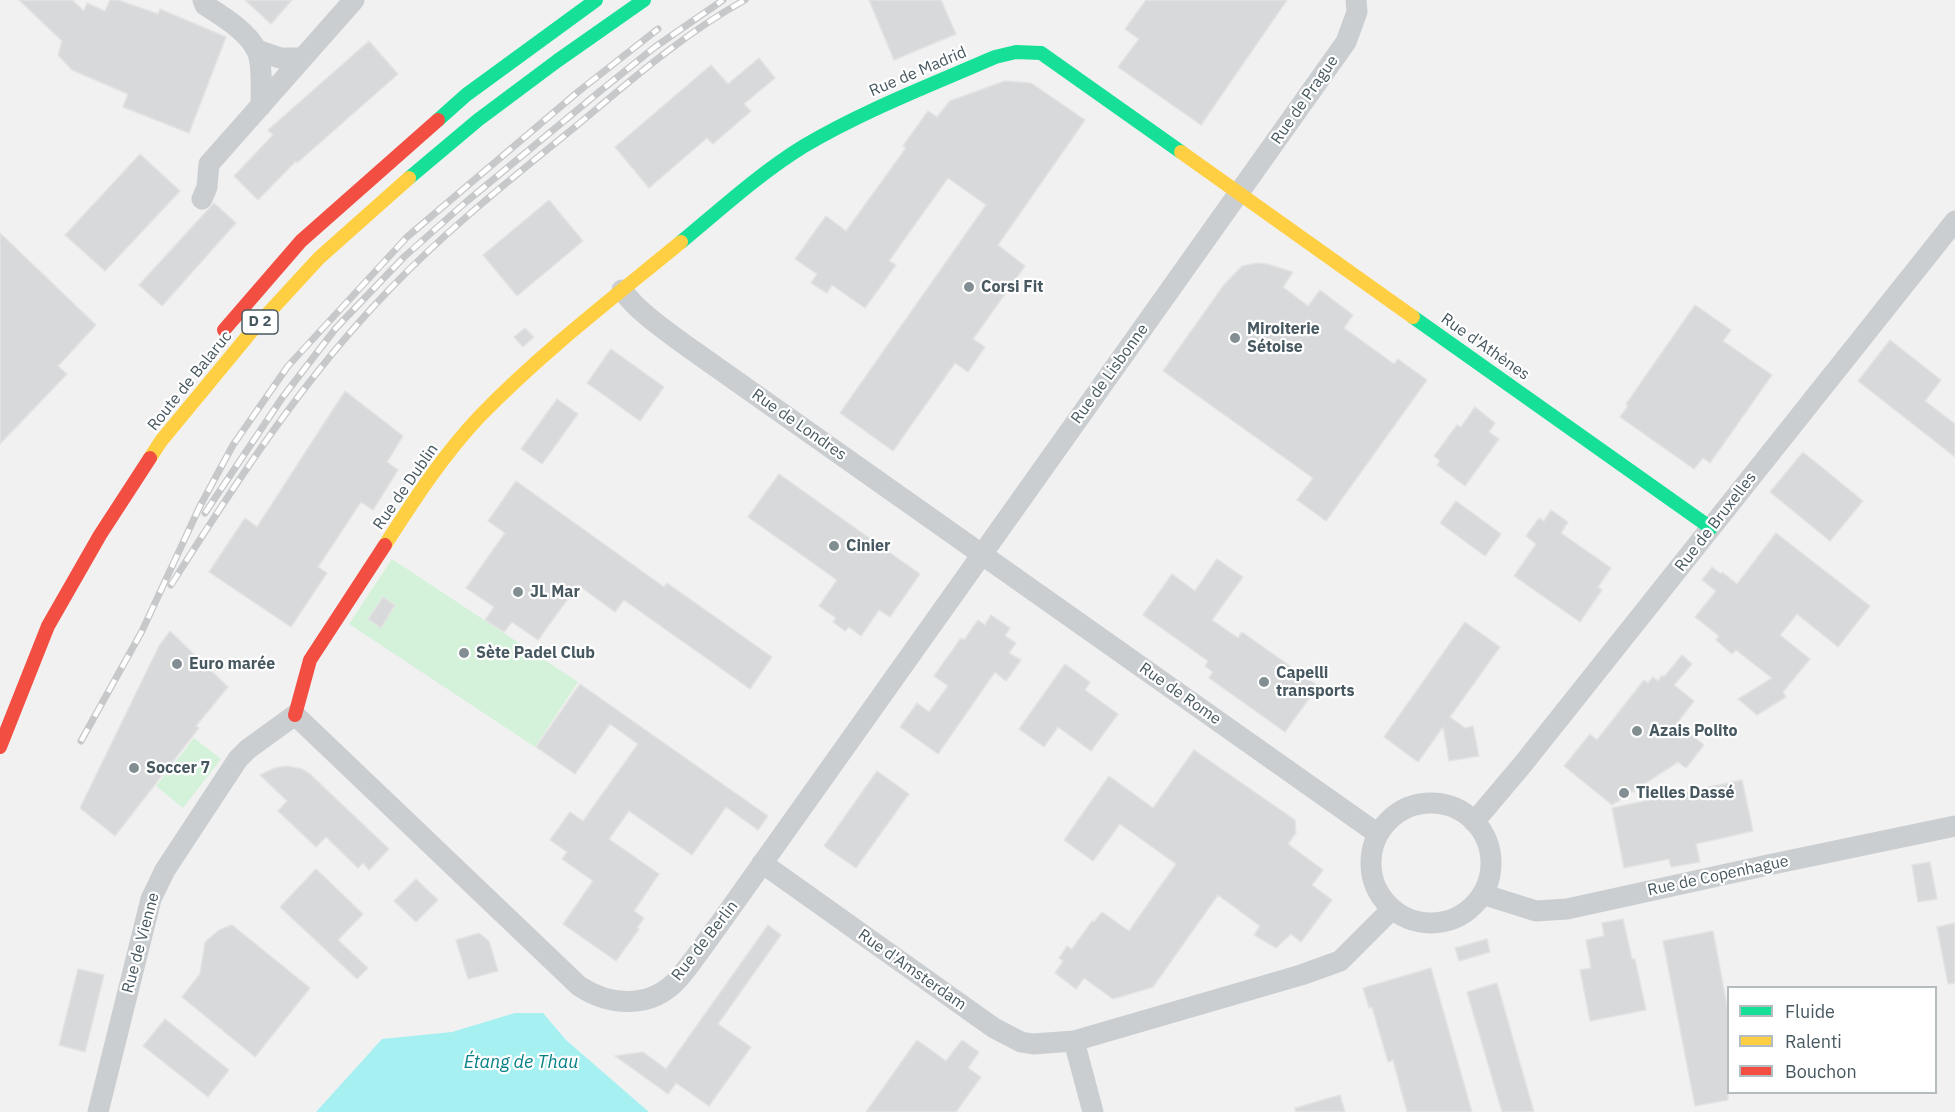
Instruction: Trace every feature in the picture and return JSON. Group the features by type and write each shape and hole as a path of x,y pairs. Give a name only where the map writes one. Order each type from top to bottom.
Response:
{"street":[{"path":"203,0 205,5 244,34 257,50 280,58 303,58"},
{"path":"202,199 207,187 209,164 354,0"},
{"name":"Route de Balaruc","path":"215,340 301,241 371,178 466,94 596,0"},
{"name":"Route de Balaruc","path":"0,747 48,626 100,535 161,441 251,332 319,258 414,174 495,107 644,0"},
{"name":"Rue de Prague","path":"1239,194 1346,42 1357,12 1356,0"},
{"path":"257,50 261,106"},
{"name":"Rue de Madrid","path":"622,290 754,182 803,147 870,111 995,57 1016,52 1041,53 1239,194"},
{"name":"Rue d'Athènes","path":"1239,194 1711,528"},
{"name":"Rue de Lisbonne","path":"981,555 1239,194"},
{"name":"Rue de Bruxelles","path":"1474,822 1523,764 1955,221"},
{"name":"Rue de Londres","path":"622,290 650,318 678,340 981,555"},
{"name":"Rue de Dublin","path":"295,715 310,660 431,474 479,417 538,359 622,290"},
{"name":"Rue de Rome","path":"981,555 1378,834"},
{"name":"Rue de Berlin","path":"295,715 579,986 601,999 631,1002 664,991 678,979 981,555"},
{"name":"Rue de Vienne","path":"98,1112 143,928 157,884 238,759 248,749 295,715"},
{"path":"1423,803 1442,804 1459,810 1474,822 1485,838 1490,856 1489,876 1482,894 1469,909 1451,919 1431,923 1411,920 1392,909 1379,894 1372,874 1371,853 1378,834 1389,819 1405,808 1423,803"},
{"name":"Rue de Copenhague","path":"1482,894 1536,911 1567,909 1955,826"},
{"name":"Rue d'Amsterdam","path":"762,863 994,1028 1021,1042 1033,1044 1074,1041 1301,975 1340,961 1392,909"},
{"path":"1074,1041 1093,1112"}],"green space":[{"name":"Sète Padel Club","path":"392,559 578,682 535,747 349,624"},
{"path":"194,738 221,759 183,808 156,786"}],"water":[{"name":"Étang de Thau","path":"515,1013 543,1013 566,1040 649,1112 316,1112 382,1039 452,1032"}],"building":[{"path":"19,0 72,0 84,11 87,3 105,11 110,0 118,0 158,14 160,9 226,37 189,133 123,107 128,94 72,70 58,55 62,41"},
{"path":"245,0 292,0 271,24"},
{"path":"869,0 941,0 956,34 894,60"},
{"path":"1146,0 1287,0 1201,125 1118,67 1139,39 1125,29"},
{"path":"369,41 398,74 297,163 296,161 258,200 234,176 273,135 268,130"},
{"path":"759,58 775,78 744,104 751,111 713,144 707,138 649,188 615,147 711,65 728,84"},
{"name":"Corsi Fit","path":"1005,81 1031,83 1085,120 998,245 1025,266 973,339 985,347 968,372 955,363 893,451 840,413 986,205 948,178 889,261 896,265 865,308 832,285 827,293 811,283 817,274 795,259 826,216 846,231 906,148 903,146 928,111 937,117 950,101"},
{"path":"140,154 180,191 105,271 65,235"},
{"path":"549,200 583,241 517,296 483,255"},
{"path":"214,203 236,223 162,306 139,285"},
{"path":"0,233 96,325 58,366 67,374 0,444"},
{"path":"1257,263 1293,272 1283,287 1308,306 1320,290 1353,315 1344,328 1394,364 1398,359 1427,380 1326,521 1297,500 1313,478 1163,371 1223,286 1242,266"},
{"path":"1695,305 1731,330 1723,341 1772,375 1710,463 1703,458 1694,469 1620,417 1628,406 1626,404"},
{"path":"525,328 534,337 523,347 514,337"},
{"path":"1890,340 1941,380 1925,401 1955,424 1955,457 1858,381"},
{"path":"611,349 664,387 640,421 587,383"},
{"path":"345,391 403,436 387,462 398,470 373,510 361,502 318,567 327,573 291,627 209,572 245,518 257,527"},
{"path":"557,399 578,414 542,464 521,449"},
{"path":"1475,407 1495,423 1489,432 1499,439 1465,486 1437,465 1440,461 1434,456 1457,425 1461,427"},
{"path":"1803,452 1863,501 1830,541 1770,492"},
{"name":"Cinier","path":"779,474 920,574 890,617 879,610 861,636 849,627 845,631 833,622 836,618 819,606 837,580 748,517"},
{"path":"516,481 664,587 667,583 772,657 750,689 624,600 615,612 578,585 538,640 512,622 504,632 485,620 494,607 466,588 505,533 488,521"},
{"path":"1456,501 1501,534 1485,556 1440,523"},
{"path":"1551,510 1568,522 1561,533 1611,568 1598,587 1602,590 1580,622 1514,576 1536,544 1526,536 1539,518 1544,521"},
{"path":"1776,533 1870,606 1838,647 1797,614 1780,635 1810,659 1783,692 1786,697 1757,715 1738,699 1772,678 1736,650 1732,654 1716,640 1719,636 1695,617 1716,591 1702,580 1712,567 1737,584"},
{"path":"1217,559 1243,577 1212,620 1238,638 1242,632 1318,686 1285,732 1209,678 1213,672 1205,666 1208,661 1143,615 1172,574 1195,591"},
{"path":"383,597 395,605 381,628 368,619"},
{"path":"991,615 1010,628 1005,636 1016,643 1009,653 1021,660 1006,681 995,672 938,754 900,727 917,703 929,712 948,686 934,676 961,638 964,640 978,620 985,625"},
{"path":"1465,622 1500,647 1450,717 1465,728 1473,726 1479,756 1449,761 1443,727 1418,762 1384,737"},
{"name":"Soccer 7","path":"170,631 228,687 196,726 199,728 115,836 80,808 159,646"},
{"path":"1682,655 1692,664 1674,685 1694,701 1677,723 1704,745 1686,768 1678,762 1612,805 1564,766 1590,734 1597,740 1644,680 1648,683 1653,677 1658,681"},
{"path":"1065,664 1090,682 1085,690 1118,714 1091,751 1058,727 1044,747 1019,729"},
{"path":"580,684 768,816 758,830 726,807 692,855 629,811 609,839 659,874 634,911 644,918 637,928 639,929 616,961 563,924 593,881 562,859 567,852 550,840 570,812 583,821 638,744 610,724 575,774 536,747"},
{"path":"1194,750 1295,820 1296,833 1288,844 1323,870 1312,885 1332,900 1301,942 1291,934 1276,948 1254,935 1260,926 1218,895 1153,987 1113,999 1084,978 1076,989 1055,973 1063,961 1059,958 1067,946 1072,949 1092,921 1094,922 1102,912 1129,931 1176,864 1120,824 1093,861 1064,840 1109,776 1153,808"},
{"path":"287,766 302,769 310,774 389,849 369,870 363,863 358,868 326,837 316,847 278,811 287,801 260,775 275,768"},
{"path":"877,771 909,794 856,868 824,846"},
{"path":"1742,780 1753,831 1696,844 1700,862 1671,867 1669,859 1624,868 1612,808"},
{"path":"1930,862 1937,899 1918,902 1912,865"},
{"path":"316,869 363,914 338,940 368,968 357,979 280,907"},
{"path":"416,879 438,900 416,922 394,901"},
{"path":"1623,919 1632,959 1635,959 1646,1010 1590,1021 1580,970 1591,968 1586,940 1604,936 1602,923"},
{"path":"1955,923 1955,983 1948,984 1937,927"},
{"path":"232,925 310,988 255,1057 182,997 200,974 205,942 219,930"},
{"path":"768,925 781,935 718,1024 751,1047 709,1106 676,1083 668,1094 615,1056 643,1052 666,1069"},
{"path":"1713,931 1727,1006 1728,1100 1695,1106 1663,941"},
{"path":"479,933 489,941 498,971 468,979 456,940"},
{"path":"1487,939 1490,952 1459,961 1455,948"},
{"path":"1431,968 1472,1112 1407,1112 1393,1060 1388,1062 1372,1007 1369,1008 1363,988"},
{"path":"78,969 104,975 85,1052 59,1045"},
{"path":"1497,983 1534,1112 1502,1112 1467,992"},
{"path":"165,1019 229,1070 208,1097 143,1046"},
{"path":"917,1040 946,1061 962,1040 979,1052 968,1068 981,1077 956,1112 866,1112"},
{"path":"1340,1095 1345,1112 1296,1112 1295,1108"}],"railway":[{"path":"205,513 282,398 336,328 404,257 466,202 599,92 655,47 723,0"},
{"path":"171,585 272,432 327,360 388,291 432,247 479,206 636,76 678,43 745,0"},
{"path":"81,741 142,631 200,506 233,445 288,366 407,237 579,91 658,29"}],"traffic: fast":[{"path":"438,120 466,95 596,0"},
{"path":"409,178 478,120 644,0"},
{"path":"681,242 756,180 804,146 898,98 995,57 1016,52 1041,53 1181,152"},
{"path":"1413,317 1711,528"}],"traffic: slow":[{"path":"1181,152 1413,317"},
{"path":"150,458 161,441 251,332 319,258 409,178"},
{"path":"385,545 441,462 480,416 553,348 681,242"}],"traffic: jam":[{"path":"224,330 301,241 438,120"},
{"path":"0,747 48,626 100,535 150,458"},
{"path":"295,715 310,660 385,545"}],"place":[{"name":"Corsi Fit","path":"969,287"},
{"name":"Miroiterie Sétoise","path":"1235,338"},
{"name":"Cinier","path":"834,546"},
{"name":"JL Mar","path":"518,592"},
{"name":"Sète Padel Club","path":"464,653"},
{"name":"Euro marée","path":"177,664"},
{"name":"Capelli transports","path":"1264,682"},
{"name":"Azais Polito","path":"1637,731"},
{"name":"Soccer 7","path":"134,768"},
{"name":"Tielles Dassé","path":"1624,793"}]}
